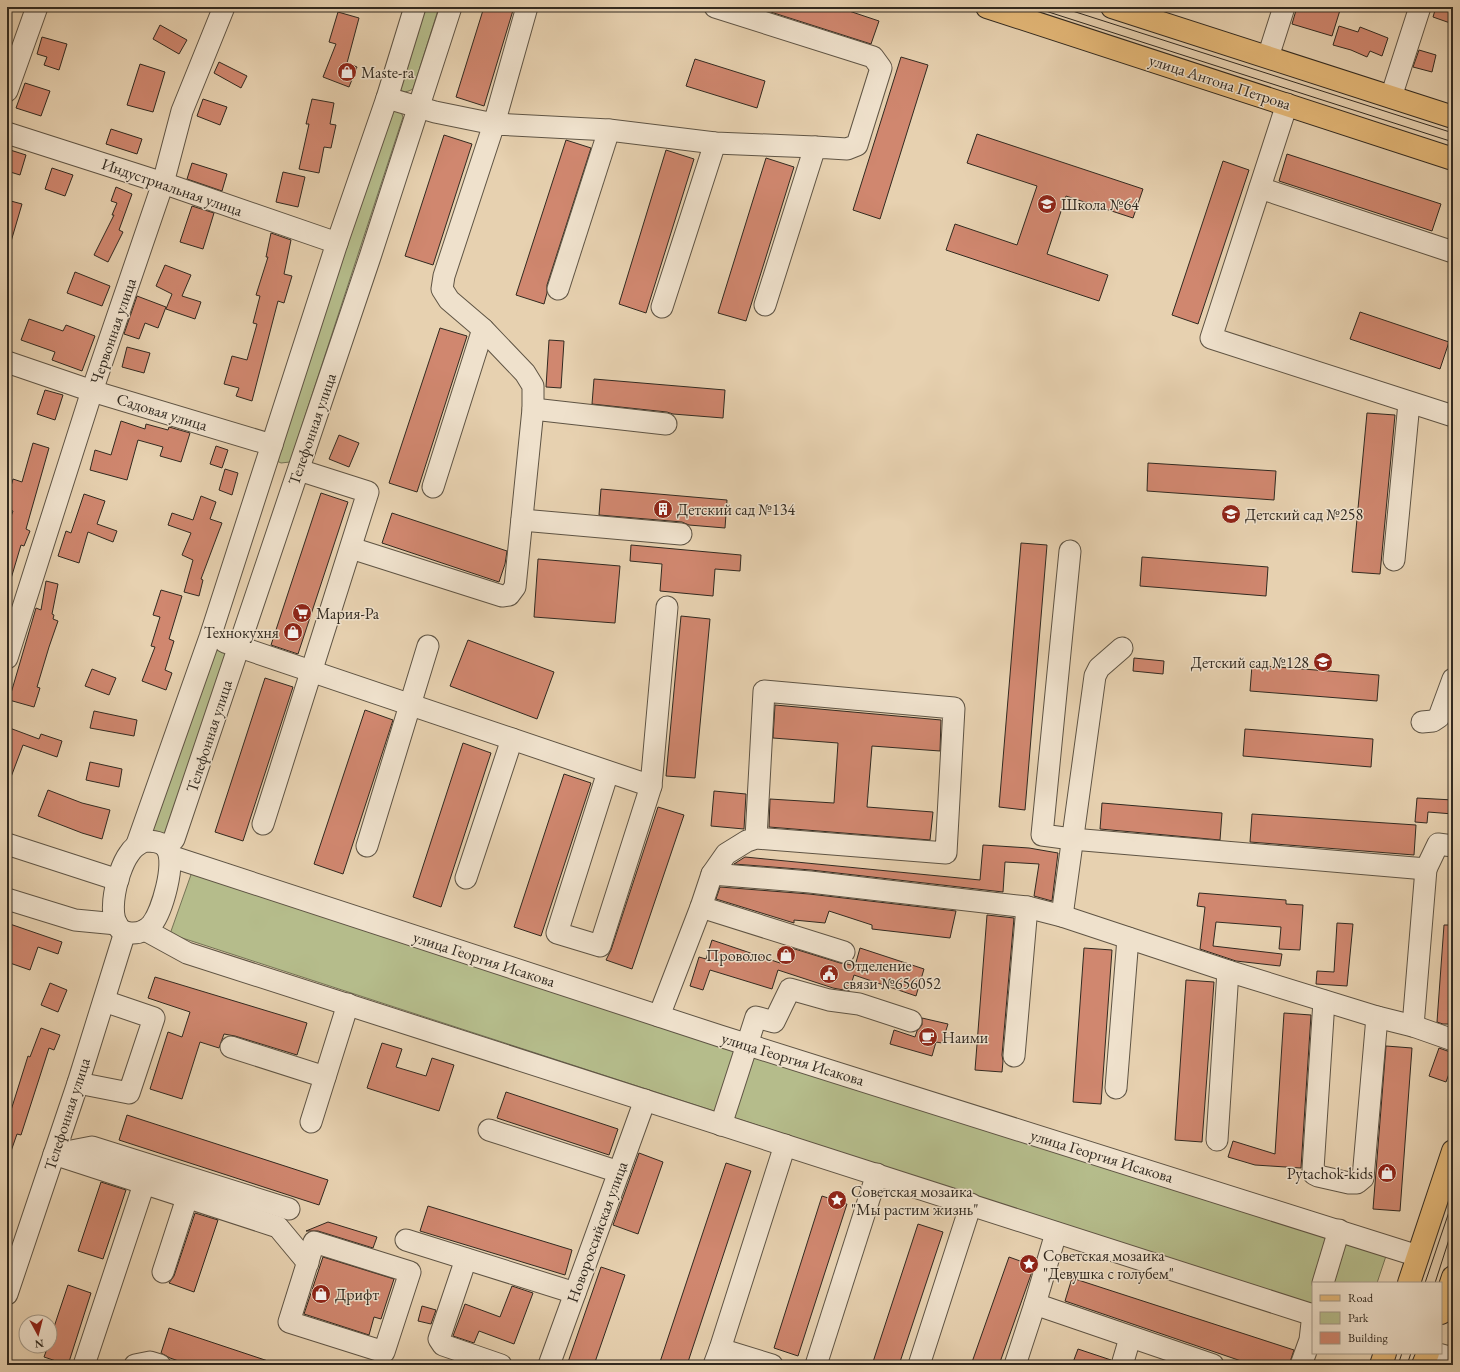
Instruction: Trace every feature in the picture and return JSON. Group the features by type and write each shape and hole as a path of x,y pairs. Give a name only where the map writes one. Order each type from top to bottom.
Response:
{"main road":[{"name":"улица Антона Петрова","path":"987,7 1453,159"},
{"path":"1112,7 1453,117"},
{"path":"1409,1282 1453,1151"},
{"path":"1442,1310 1453,1277"},
{"path":"1381,1365 1386,1354"},
{"path":"1424,1365 1428,1354"}],"street":[{"path":"7,91 37,7"},
{"name":"Червонная улица","path":"7,658 92,391 163,183 182,111 224,7"},
{"name":"Телефонная улица","path":"7,1294 104,1002 121,928 114,914 114,900 118,880 124,862 129,853 137,844 210,637 337,243 387,98 415,7"},
{"name":"Телефонная улица","path":"168,852 174,839 238,646 299,470 451,7"},
{"path":"351,548 502,596 509,595 515,587 533,409 533,386 525,373 483,329 449,300 442,289 444,276 494,124 527,7"},
{"path":"387,98 418,108 494,124 609,130 715,143 847,149 857,145 881,68 874,57 715,7"},
{"path":"1268,57 1284,7"},
{"path":"1391,97 1420,7"},
{"path":"1288,104 1211,338 1453,416"},
{"path":"558,289 609,130"},
{"name":"Индустриальная улица","path":"7,133 163,183 337,243"},
{"path":"662,307 715,143"},
{"path":"765,305 815,147"},
{"path":"1260,188 1451,245"},
{"path":"432,487 483,329"},
{"name":"Садовая улица","path":"7,362 92,391 272,445"},
{"path":"1394,560 1409,403"},
{"path":"533,409 666,424"},
{"path":"263,824 368,492 299,470"},
{"path":"260,481 291,491"},
{"path":"522,520 681,534"},
{"path":"1070,551 1042,835 1072,839 1426,869"},
{"path":"608,772 557,933 600,946 651,786 667,607"},
{"path":"210,637 651,786"},
{"path":"367,846 428,646"},
{"path":"1062,916 1094,676 1099,668 1122,648"},
{"path":"1422,722 1433,721 1439,717 1453,679"},
{"path":"658,1016 701,907 712,874 726,854 747,841 756,838 946,853 954,708 764,692 756,838"},
{"path":"466,878 512,739"},
{"name":"улица Георгия Исакова","path":"137,844 145,841 160,843 168,852 658,1016 1418,1256"},
{"path":"7,844 118,880"},
{"path":"1413,1026 1426,869 1438,844 1453,846"},
{"path":"7,899 75,920 121,928 139,933 152,924 163,899 169,871 168,852"},
{"path":"712,874 810,882 1027,907 1062,916 1228,971 1377,1017 1413,1026 1453,1040"},
{"path":"701,907 844,952"},
{"path":"1014,1056 1027,907"},
{"path":"145,930 187,953 1312,1315"},
{"path":"1116,1088 1128,938"},
{"path":"1217,1140 1228,971"},
{"path":"721,1124 756,1017 774,1022 790,989 829,1000 859,1004 911,1021"},
{"path":"1324,1001 1313,1169 1314,1174 1318,1176 1349,1183 1357,1183 1363,1178 1377,1017"},
{"path":"78,1082 129,1093 154,1018 104,1002"},
{"path":"311,1122 348,1004"},
{"path":"231,1047 325,1077"},
{"name":"Новороссийская улица","path":"549,1365 645,1100"},
{"path":"489,1130 619,1172"},
{"path":"772,1365 717,1357 785,1145"},
{"path":"54,1154 92,1147 290,1208"},
{"path":"54,1154 278,1227 308,1263"},
{"path":"816,1365 877,1174"},
{"path":"84,1365 144,1184"},
{"path":"163,1272 187,1198"},
{"path":"920,1365 971,1204"},
{"path":"1322,1282 1338,1230"},
{"path":"1015,1365 1056,1233"},
{"path":"406,1240 575,1293"},
{"path":"314,1242 410,1272 384,1352 289,1322 308,1263 314,1242"},
{"path":"466,1259 438,1338 443,1345 501,1365"},
{"path":"1035,1304 1130,1338 1213,1365"},
{"path":"1301,1365 1310,1340 1312,1323"},
{"path":"1122,1365 1130,1338"},
{"path":"1439,1354 1453,1358"},
{"path":"135,1365 150,1362 160,1365"}],"green space":[{"path":"422,7 439,7 413,89 404,92 399,89"},
{"path":"392,110 401,112 403,117 290,462 281,463 277,461 345,245"},
{"path":"215,650 224,652 226,657 167,837 152,833"},
{"path":"193,869 1386,1256 1377,1282 1312,1282 1312,1306 170,934"}],"building":[{"path":"484,7 514,7 484,106 456,97"},
{"path":"755,7 837,7 879,21 871,44"},
{"path":"1297,7 1341,7 1332,36 1292,24"},
{"path":"1436,7 1453,7 1453,24 1433,17"},
{"path":"338,12 359,18 347,63 357,67 349,87 323,77 336,44 329,42"},
{"path":"160,25 187,40 179,54 153,39"},
{"path":"1339,26 1358,32 1360,27 1388,38 1382,56 1370,51 1367,57 1351,50 1333,45"},
{"path":"42,37 67,44 59,70 44,65 47,57 37,54"},
{"path":"1419,50 1436,55 1432,72 1413,67"},
{"path":"901,57 928,65 880,219 853,210"},
{"path":"695,59 765,81 757,108 686,86"},
{"path":"219,62 247,76 241,88 214,73"},
{"path":"140,64 165,72 153,112 127,105"},
{"path":"25,83 50,91 41,116 16,108"},
{"path":"203,99 227,107 220,125 197,116"},
{"path":"312,99 334,103 330,124 336,125 331,148 324,147 319,173 299,169 309,124 306,124"},
{"path":"111,129 142,139 137,154 106,144"},
{"path":"977,134 1143,189 1133,218 1066,196 1047,254 1108,275 1099,301 946,250 955,224 1017,245 1037,186 967,163"},
{"path":"444,135 472,144 433,265 405,256"},
{"path":"566,140 591,148 547,285 547,293 544,304 516,295"},
{"path":"7,149 26,155 20,175 7,171"},
{"path":"666,150 694,159 646,313 619,304"},
{"path":"1287,154 1441,204 1432,231 1279,181"},
{"path":"766,158 794,167 746,321 718,313"},
{"path":"1223,161 1249,170 1198,324 1172,315"},
{"path":"192,163 227,174 222,191 187,179"},
{"path":"52,168 73,175 65,196 45,189"},
{"path":"283,172 305,177 298,207 276,202"},
{"path":"116,187 132,194 119,230 123,232 108,262 94,255 114,215 112,215 117,203 111,201"},
{"path":"7,200 22,204 10,245 7,245"},
{"path":"192,206 214,213 203,249 180,242"},
{"path":"271,233 291,240 284,274 292,276 284,303 278,301 252,401 236,396 239,388 224,384 232,356 247,360 257,324 253,323 260,296 256,295 268,257 266,257"},
{"path":"165,265 191,275 182,296 201,302 195,319 166,309 172,294 156,286"},
{"path":"75,272 110,286 102,306 67,293"},
{"path":"137,296 166,307 158,328 145,323 139,339 124,334"},
{"path":"1360,312 1449,342 1440,369 1350,339"},
{"path":"29,319 63,331 66,325 95,336 82,371 52,360 55,352 21,340"},
{"path":"440,328 467,336 417,492 389,483"},
{"path":"549,340 564,341 561,388 546,387"},
{"path":"127,347 150,353 144,373 122,367"},
{"path":"594,379 725,390 723,418 673,414 667,412 592,404"},
{"path":"45,390 63,395 55,420 37,414"},
{"path":"1367,413 1395,415 1380,574 1352,572"},
{"path":"121,421 145,429 146,424 168,430 169,427 190,433 181,462 160,456 163,447 138,440 127,480 90,470 95,450 111,455"},
{"path":"339,435 359,443 349,467 329,459"},
{"path":"33,443 49,448 26,529 30,531 24,546 21,545 10,582 7,582 7,527 13,511 7,509 7,501 13,479 22,482"},
{"path":"216,446 228,450 222,468 210,464"},
{"path":"1148,463 1276,471 1274,500 1147,491"},
{"path":"225,469 238,473 232,495 219,490"},
{"name":"Детский сад №134","path":"601,489 727,500 725,528 689,525 682,522 599,515"},
{"path":"321,493 348,502 298,654 271,645"},
{"path":"84,494 105,501 97,524 117,531 113,542 88,532 79,563 58,556 66,531 71,533"},
{"path":"201,496 216,502 210,519 222,523 201,579 203,580 199,596 184,592 193,560 182,555 191,533 168,525 172,513 193,520"},
{"path":"392,513 507,551 505,564 499,582 382,543"},
{"path":"1021,543 1047,545 1025,810 999,807"},
{"path":"631,545 741,555 740,571 715,569 713,596 660,591 662,564 630,561"},
{"path":"1142,557 1268,567 1266,596 1140,586"},
{"path":"538,559 620,566 615,623 534,617"},
{"path":"46,581 58,584 52,614 54,615 53,619 58,621 37,687 40,688 34,707 9,700 36,608 41,610"},
{"path":"161,590 182,596 169,639 174,641 165,670 172,673 166,690 142,681 155,647 151,646 160,617 153,615"},
{"path":"681,616 710,619 695,778 666,776"},
{"path":"468,640 554,672 537,719 450,686"},
{"path":"1134,658 1164,661 1163,674 1133,671"},
{"path":"1252,665 1379,675 1377,701 1250,691"},
{"path":"92,669 116,678 109,695 85,686"},
{"path":"265,678 293,687 243,841 215,832"},
{"path":"775,705 941,720 940,751 872,746 867,807 933,812 930,840 769,827 770,799 834,803 838,743 773,738"},
{"path":"365,710 393,720 343,874 314,864"},
{"path":"94,711 137,720 134,736 90,728"},
{"path":"7,727 39,739 41,734 62,741 57,757 23,745 7,785"},
{"path":"1245,729 1373,739 1371,767 1243,756"},
{"path":"463,743 491,753 441,907 413,897"},
{"path":"90,762 122,769 119,787 86,780"},
{"path":"564,774 591,783 541,936 514,927"},
{"path":"48,790 82,803 110,810 102,839 38,816"},
{"path":"714,791 746,794 744,829 711,826"},
{"path":"1417,798 1453,800 1453,814 1428,812 1427,823 1415,822"},
{"path":"1102,803 1222,813 1220,840 1100,829"},
{"path":"658,807 684,815 632,969 606,960 611,950"},
{"path":"1252,814 1416,825 1414,855 1250,842"},
{"path":"983,845 1029,848 1058,853 1052,901 1034,896 1039,864 1005,862 1003,892 811,870 734,864 745,857 980,880"},
{"path":"720,887 809,894 956,911 950,938 872,929 872,925 829,911 825,923 794,920 794,923 716,899"},
{"path":"1199,893 1286,900 1286,904 1303,905 1300,950 1279,949 1281,927 1216,922 1213,946 1282,954 1280,966 1236,961 1200,949 1205,907 1197,906"},
{"path":"987,915 1014,918 1002,1055 1002,1072 975,1070"},
{"path":"7,923 62,942 58,954 38,947 30,970 7,962"},
{"path":"1337,923 1353,924 1347,986 1316,984 1317,971 1334,972"},
{"path":"1444,925 1453,925 1453,1024 1443,1024 1437,1022"},
{"path":"712,940 780,963 785,946 840,963 855,966 860,948 924,969 916,996 854,975 849,991 833,988 778,970 772,989 710,970 703,990 690,986 699,957 706,959"},
{"path":"1084,948 1112,950 1101,1104 1073,1102"},
{"path":"155,977 307,1023 297,1055 224,1034 219,1048 200,1042 182,1099 150,1089 168,1032 182,1037 190,1012 148,998"},
{"path":"1186,980 1214,982 1202,1142 1175,1140"},
{"path":"50,983 67,990 58,1012 41,1005"},
{"path":"1284,1013 1311,1015 1301,1168 1255,1165 1228,1157 1233,1141 1275,1154"},
{"path":"922,1018 948,1024 942,1043 936,1042 932,1056 890,1044 894,1030 915,1037 917,1031 922,1025"},
{"path":"41,1028 60,1035 54,1050 49,1048 21,1135 17,1134 9,1157 7,1156 7,1123 28,1056 30,1057"},
{"path":"382,1043 402,1049 396,1067 426,1076 432,1058 454,1065 439,1111 367,1088"},
{"path":"1386,1046 1412,1048 1400,1211 1373,1209"},
{"path":"1439,1048 1453,1053 1453,1063 1446,1082 1429,1076"},
{"path":"506,1092 618,1129 609,1155 497,1118"},
{"path":"127,1115 328,1180 319,1205 119,1140"},
{"path":"639,1153 663,1162 638,1234 613,1225"},
{"path":"726,1163 751,1171 687,1365 659,1365"},
{"path":"101,1182 126,1190 103,1259 78,1251"},
{"path":"822,1196 847,1204 798,1356 774,1348"},
{"path":"428,1206 572,1250 565,1275 420,1231"},
{"path":"195,1213 218,1220 194,1292 169,1283 174,1276"},
{"path":"328,1222 377,1237 373,1248 318,1231 306,1231"},
{"path":"918,1224 943,1232 899,1365 872,1365"},
{"path":"323,1257 394,1279 381,1319 374,1317 369,1335 304,1314"},
{"path":"1009,1257 1034,1266 999,1365 971,1365"},
{"path":"601,1267 625,1275 594,1365 567,1365"},
{"path":"1072,1278 1294,1350 1289,1365 1253,1365 1065,1301"},
{"path":"68,1285 91,1293 68,1365 44,1357 45,1354 58,1354 58,1315"},
{"path":"512,1286 533,1293 514,1344 479,1331 474,1343 453,1336 465,1304 500,1317"},
{"path":"422,1306 436,1310 431,1324 418,1321"},
{"path":"169,1328 274,1363 274,1365 190,1365 170,1358 161,1353"},
{"path":"1078,1349 1111,1360 1110,1365 1072,1365"}],"tram line":[{"path":"1033,7 1453,142"},
{"path":"1060,7 1453,133"},
{"path":"1425,1282 1453,1200"},
{"path":"1435,1282 1453,1227"},
{"path":"1398,1365 1402,1354"},
{"path":"1407,1365 1411,1354"}],"place":[{"name":"Maste-ra","path":"347,72"},
{"name":"Школа №64","path":"1047,204"},
{"name":"Детский сад №134","path":"663,509"},
{"name":"Детский сад №258","path":"1231,514"},
{"name":"Мария-Ра","path":"302,613"},
{"name":"Технокухня","path":"293,632"},
{"name":"Детский сад №128","path":"1323,662"},
{"name":"Проволос","path":"786,955"},
{"name":"Отделение связи №656052","path":"829,974"},
{"name":"Наими","path":"928,1037"},
{"name":"Pytachok-kids","path":"1387,1173"},
{"name":"Советская мозаика \"Мы растим жизнь\"","path":"837,1200"},
{"name":"Советская мозаика \"Девушка с голубем\"","path":"1029,1264"},
{"name":"Дрифт","path":"321,1294"}]}
